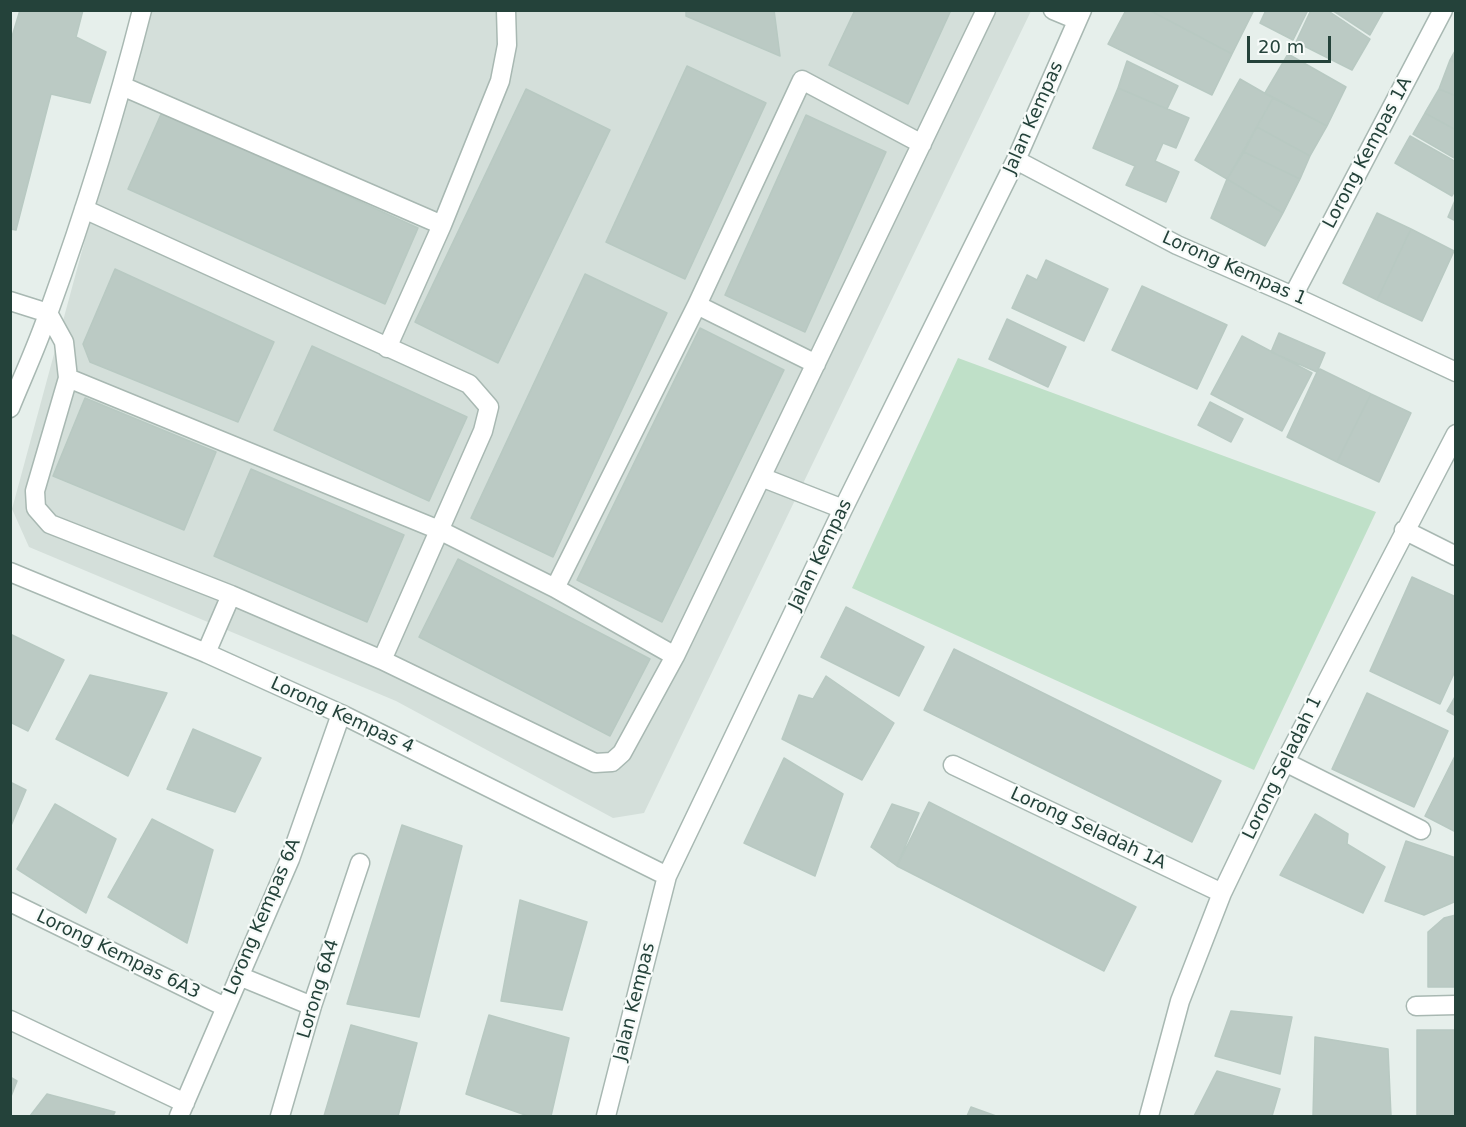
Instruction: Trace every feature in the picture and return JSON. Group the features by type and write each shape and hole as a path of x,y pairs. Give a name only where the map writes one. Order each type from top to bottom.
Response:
{"street":[{"path":"10,408 18,367 48,314 84,209 122,86 142,10"},
{"path":"387,348 442,225 500,81 507,45 506,10"},
{"path":"10,301 48,314 64,342 68,378 35,491 36,508 50,524 231,595 382,660 595,763 612,762 622,753 675,656 986,10"},
{"path":"1053,10 1079,15"},
{"name":"Lorong Kempas 1A","path":"1293,296 1443,10"},
{"name":"Jalan Kempas","path":"606,1116 667,876 843,509 1016,160 1079,15"},
{"path":"555,588 697,305 802,80 922,144"},
{"path":"122,86 442,225"},
{"name":"Lorong Kempas 1","path":"1016,160 1177,244 1455,372"},
{"path":"84,209 470,384 489,407 483,430 382,660"},
{"path":"697,305 816,364"},
{"path":"68,378 439,530 555,588 675,656"},
{"name":"Lorong Seladah 1","path":"1149,1116 1180,1001 1222,893 1285,762 1455,434"},
{"path":"761,477 843,509"},
{"path":"1404,530 1455,556"},
{"name":"Lorong Kempas 4","path":"10,572 206,653 341,714 667,876"},
{"path":"206,653 231,595"},
{"name":"Lorong Kempas 6A","path":"182,1110 290,858 341,714"},
{"path":"1285,762 1421,830"},
{"name":"Lorong Seladah 1A","path":"953,765 1222,893"},
{"name":"Lorong 6A4","path":"280,1116 312,1006 360,863"},
{"name":"Lorong Kempas 6A3","path":"10,902 225,1007"},
{"path":"239,976 312,1006"},
{"path":"1416,1006 1455,1005"},
{"path":"10,1020 182,1110"}],"shaded area":[{"path":"147,11 1031,11 644,813 613,818 396,701 29,547 12,509"}],"green space":[{"path":"958,358 1376,512 1254,770 852,588"}],"building":[{"path":"20,10 83,10 76,37 106,52 90,103 51,94 16,230 10,229 10,43"},
{"path":"686,10 774,10 780,56 686,16"},
{"path":"855,10 951,10 908,104 829,65"},
{"path":"1126,10 1149,10 1232,54 1212,95 1108,44"},
{"path":"1149,10 1254,10 1232,54"},
{"path":"1266,10 1308,10 1293,40 1260,23"},
{"path":"1311,10 1327,10 1370,39 1352,70 1296,42"},
{"path":"1332,10 1384,10 1370,35"},
{"path":"1456,49 1456,63 1450,60"},
{"path":"1288,54 1346,87 1327,126 1265,93"},
{"path":"1450,60 1456,63 1456,96 1439,89"},
{"path":"1127,61 1178,86 1167,109 1118,88"},
{"path":"687,66 766,103 685,279 606,242"},
{"path":"1240,79 1273,98 1227,179 1195,160"},
{"path":"1118,88 1189,118 1176,148 1163,143 1155,161 1179,172 1166,202 1126,185 1135,166 1093,148"},
{"path":"526,89 610,130 498,363 415,322"},
{"path":"1439,89 1456,96 1456,130 1425,113"},
{"path":"1273,98 1327,126 1310,156 1257,127"},
{"path":"162,112 418,228 385,304 128,189"},
{"path":"1425,113 1456,130 1456,159 1413,134"},
{"path":"806,115 886,152 805,332 725,295"},
{"path":"1257,127 1310,156 1300,179 1244,152"},
{"path":"1410,136 1456,162 1456,189 1452,196 1395,163"},
{"path":"1244,152 1300,179 1283,213 1227,179"},
{"path":"1227,179 1283,213 1265,246 1211,218"},
{"path":"1456,198 1456,221 1448,217"},
{"path":"1377,213 1411,229 1377,300 1343,283"},
{"path":"1411,229 1454,251 1422,321 1377,300"},
{"path":"1046,260 1108,289 1084,341 1012,308 1027,275 1037,280"},
{"path":"115,269 274,342 238,422 90,362 83,344"},
{"path":"585,274 667,313 553,557 471,518"},
{"path":"1142,286 1227,325 1197,389 1112,350"},
{"path":"1007,319 1066,347 1048,387 989,359"},
{"path":"700,328 784,370 662,622 577,580"},
{"path":"1279,333 1325,353 1317,372 1271,352"},
{"path":"1242,336 1312,373 1282,431 1211,394"},
{"path":"312,346 467,417 429,501 274,430"},
{"path":"1320,369 1371,394 1337,462 1287,437"},
{"path":"1371,394 1411,413 1379,482 1337,462"},
{"path":"85,398 216,452 184,530 53,476"},
{"path":"1210,402 1243,419 1231,442 1198,425"},
{"path":"251,469 404,535 367,622 214,556"},
{"path":"458,559 650,659 610,736 419,637"},
{"path":"1412,577 1456,597 1456,669 1440,704 1370,671"},
{"path":"846,607 924,647 899,696 821,657"},
{"path":"10,634 64,660 28,731 10,722"},
{"path":"954,649 1221,781 1192,842 924,710"},
{"path":"90,675 167,693 128,776 56,739"},
{"path":"826,676 894,723 862,780 782,739 799,695 813,699"},
{"path":"1367,693 1448,731 1414,807 1332,769"},
{"path":"1456,695 1456,716 1447,711"},
{"path":"193,729 261,758 235,812 167,789"},
{"path":"1456,754 1456,832 1425,816"},
{"path":"784,758 843,794 815,876 744,843"},
{"path":"10,782 26,790 10,828"},
{"path":"929,802 1136,907 1104,971 897,866"},
{"path":"55,804 116,839 86,913 17,869"},
{"path":"892,804 919,813 897,866 871,847"},
{"path":"1315,814 1348,834 1347,844 1385,867 1363,913 1280,875"},
{"path":"152,819 213,850 187,943 108,897"},
{"path":"402,825 462,846 419,1017 347,1004"},
{"path":"1406,841 1456,858 1454,902 1424,915 1385,901"},
{"path":"520,900 587,922 562,1010 501,1001"},
{"path":"1456,915 1456,987 1428,987 1428,932 1444,918"},
{"path":"1231,1011 1292,1017 1280,1074 1215,1056"},
{"path":"489,1015 569,1038 551,1116 528,1116 466,1094"},
{"path":"351,1025 417,1043 398,1116 324,1116"},
{"path":"1417,1030 1456,1030 1456,1116 1417,1116"},
{"path":"1315,1037 1388,1049 1391,1116 1313,1116"},
{"path":"1217,1071 1280,1089 1272,1116 1194,1116"},
{"path":"10,1077 17,1081 10,1099"},
{"path":"47,1094 115,1112 113,1116 30,1116"},
{"path":"971,1107 996,1116 967,1116"}]}
